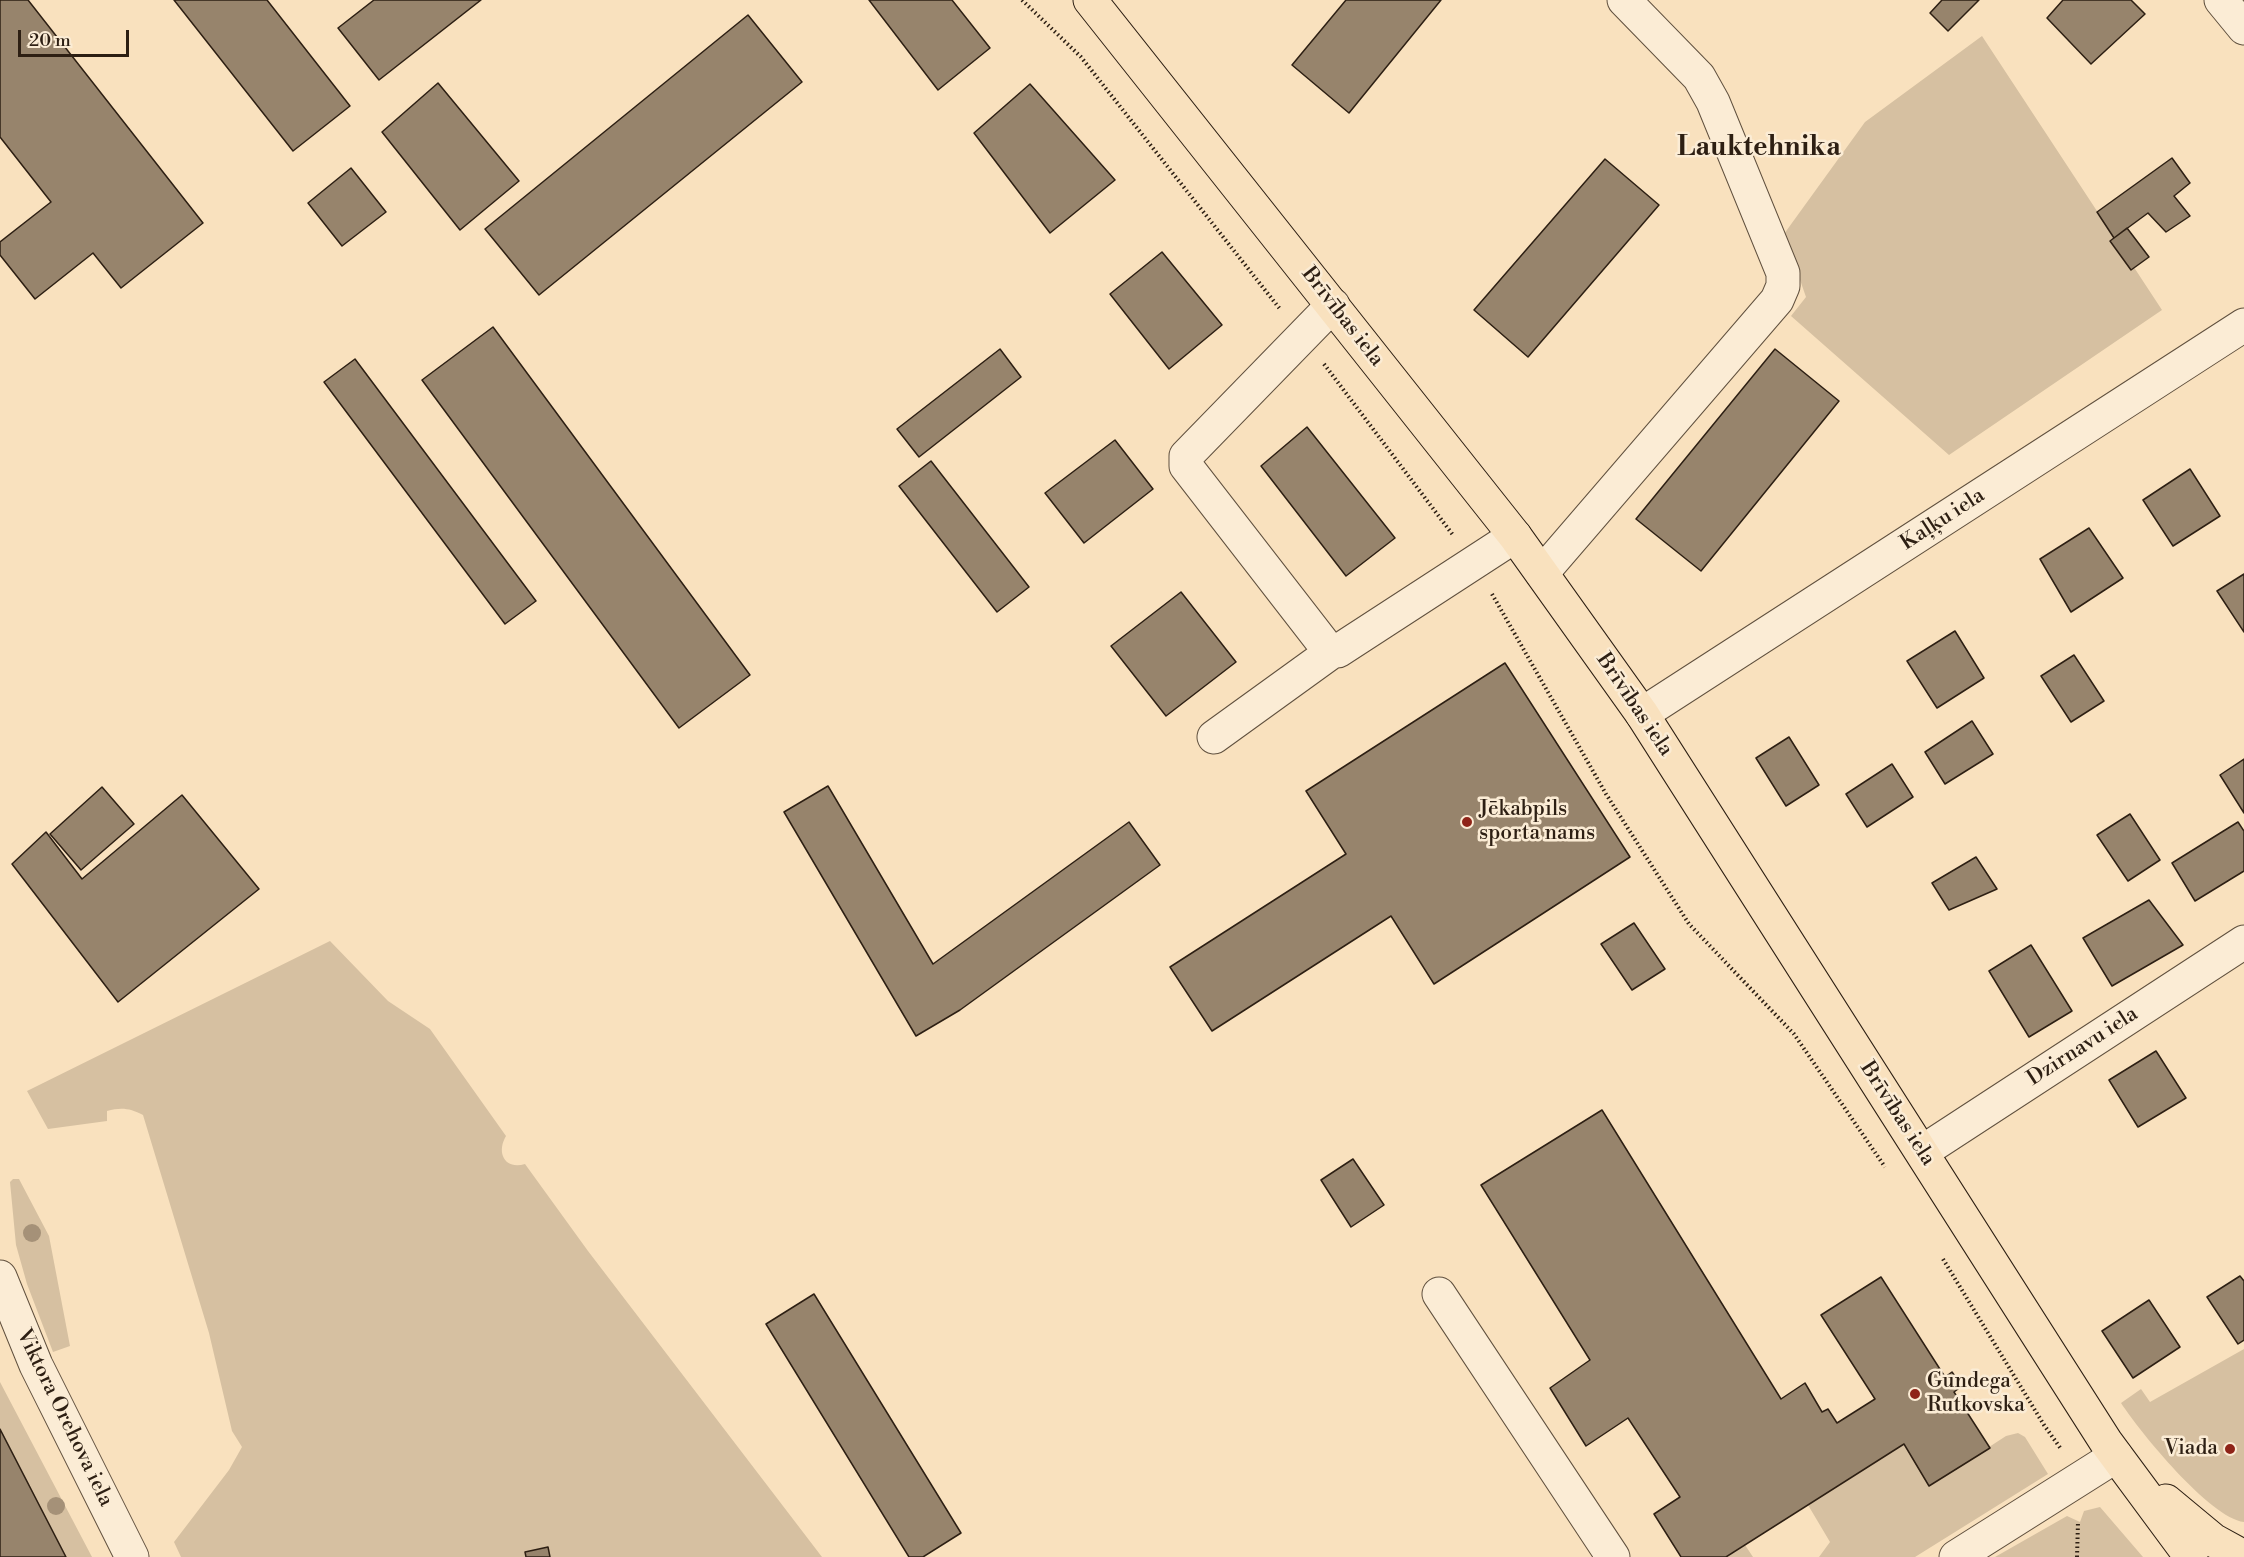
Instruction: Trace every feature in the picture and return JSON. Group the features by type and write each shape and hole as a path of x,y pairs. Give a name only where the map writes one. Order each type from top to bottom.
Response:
{"main road":[{"name":"Brīvības iela","path":"1089,0 1334,305 1515,536 1642,714 2116,1456"},
{"path":"2116,1456 2191,1557"},
{"path":"2116,1456 2194,1526 2244,1557"}],"street":[{"path":"1542,573 1777,300 1784,286 1783,273 1713,102 1699,77 1624,0"},
{"path":"2221,0 2244,28"},
{"path":"1333,651 1327,648 1186,466 1186,456 1191,448 1334,305"},
{"name":"Kaļķu iela","path":"1642,714 2244,326"},
{"path":"1214,737 1333,651 1338,651 1475,565 1515,536"},
{"name":"Dzirnavu iela","path":"1922,1152 2244,942"},
{"name":"Viktora Orehova iela","path":"0,1277 36,1365 132,1557"},
{"path":"1439,1294 1613,1557"},
{"path":"1956,1557 2116,1456"}],"path":[{"path":"1022,0 1081,57 1302,336 1475,565 1606,794 1689,924 1794,1034 1887,1170"},
{"path":"1943,1258 2044,1425 2084,1477"}],"shaded area":[{"path":"1982,36 2162,310 1949,455 1791,316 1806,297 1784,234 1865,122"},
{"path":"330,941 388,1001 430,1029 506,1136 502,1148 504,1159 512,1165 525,1164 588,1251 822,1557 181,1557 174,1542 229,1470 242,1447 232,1431 209,1333 143,1115 130,1110 117,1109 107,1111 107,1121 48,1129 27,1091"},
{"path":"13,1179 19,1179 49,1236 70,1346 53,1352 27,1284 16,1245 10,1182"},
{"path":"2244,1349 2244,1522 2230,1517 2213,1506 2195,1490 2159,1452 2121,1403 2141,1389 2150,1402"},
{"path":"0,1382 92,1557 66,1557 0,1429"},
{"path":"2018,1433 2025,1437 2048,1474 1915,1557 1819,1557 1830,1542 1808,1505 1904,1444 1929,1486 2006,1436"},
{"path":"2100,1507 2143,1557 1995,1557 2067,1516 2080,1522 2084,1511"},
{"path":"1745,1545 1753,1557 1726,1557"}],"building":[{"path":"0,0 28,0 203,223 121,288 93,253 35,299 0,255 0,242 51,202 0,137"},
{"path":"174,0 267,0 350,106 293,151"},
{"path":"374,0 481,0 379,80 338,28"},
{"path":"869,0 952,0 990,48 938,90"},
{"path":"1346,0 1441,0 1349,113 1292,65"},
{"path":"1942,0 1979,0 1948,31 1930,13"},
{"path":"2063,0 2131,0 2145,14 2091,64 2047,18"},
{"path":"748,15 802,82 539,295 485,229"},
{"path":"438,83 519,181 460,230 382,132"},
{"path":"1030,84 1115,180 1050,233 974,133"},
{"path":"2172,158 2190,183 2174,196 2190,216 2166,232 2148,213 2114,238 2097,212"},
{"path":"1605,159 1659,205 1528,357 1474,310"},
{"path":"351,168 386,212 342,246 308,203"},
{"path":"2127,228 2149,257 2131,270 2110,241"},
{"path":"1162,252 1222,325 1169,369 1110,294"},
{"path":"493,327 750,675 679,728 422,380"},
{"path":"1000,349 1021,377 919,457 897,429"},
{"path":"1775,349 1839,401 1701,571 1636,519"},
{"path":"355,359 536,601 505,624 324,382"},
{"path":"1307,427 1395,538 1346,576 1261,466"},
{"path":"1115,440 1153,489 1084,543 1045,493"},
{"path":"931,461 1029,587 997,612 899,486"},
{"path":"2190,469 2220,516 2173,546 2143,500"},
{"path":"2089,528 2123,578 2071,612 2040,559"},
{"path":"2244,574 2244,632 2217,591"},
{"path":"1181,592 1236,662 1166,716 1111,646"},
{"path":"1955,631 1984,678 1937,708 1907,661"},
{"path":"2074,655 2104,701 2071,722 2041,676"},
{"name":"Jēkabpils sporta nams","path":"1505,663 1630,857 1434,984 1391,916 1212,1031 1170,967 1346,854 1306,791"},
{"path":"1972,721 1993,754 1945,784 1925,752"},
{"path":"1789,737 1819,785 1786,806 1756,758"},
{"path":"2244,759 2244,813 2220,775"},
{"path":"1892,764 1913,797 1867,827 1846,794"},
{"path":"828,786 933,964 1129,822 1160,865 960,1010 916,1036 784,812"},
{"path":"102,787 134,824 81,870 50,834"},
{"path":"182,795 259,889 118,1002 12,864 46,832 82,879"},
{"path":"2130,814 2160,860 2128,881 2097,835"},
{"path":"2238,822 2244,831 2244,871 2195,901 2172,863"},
{"path":"1976,857 1997,889 1949,910 1932,883"},
{"path":"2149,900 2183,945 2112,986 2083,938"},
{"path":"1634,923 1665,969 1632,990 1601,944"},
{"path":"2031,945 2072,1011 2029,1037 1989,971"},
{"path":"2156,1051 2186,1098 2138,1127 2109,1080"},
{"path":"1602,1110 1781,1399 1805,1383 1822,1412 1828,1409 1837,1423 1875,1399 1821,1315 1881,1277 1945,1377 1952,1372 1962,1386 1954,1392 1990,1448 1929,1486 1904,1444 1726,1557 1681,1557 1654,1514 1680,1497 1628,1418 1586,1446 1550,1388 1590,1360 1481,1185"},
{"path":"1353,1159 1384,1205 1351,1227 1321,1180"},
{"path":"2240,1276 2244,1281 2244,1340 2238,1344 2207,1297"},
{"path":"814,1294 961,1533 923,1557 909,1557 766,1324"},
{"path":"2149,1300 2180,1347 2133,1378 2102,1331"},
{"path":"0,1429 66,1557 0,1557"},
{"path":"548,1547 550,1557 526,1557 525,1552"}],"place":[{"name":"Jēkabpils sporta nams","path":"1467,822"},
{"name":"Gundega Rutkovska","path":"1915,1394"},
{"name":"Viada","path":"2230,1449"}],"district":[{"name":"Lauktehnika","path":"1759,149"}]}
